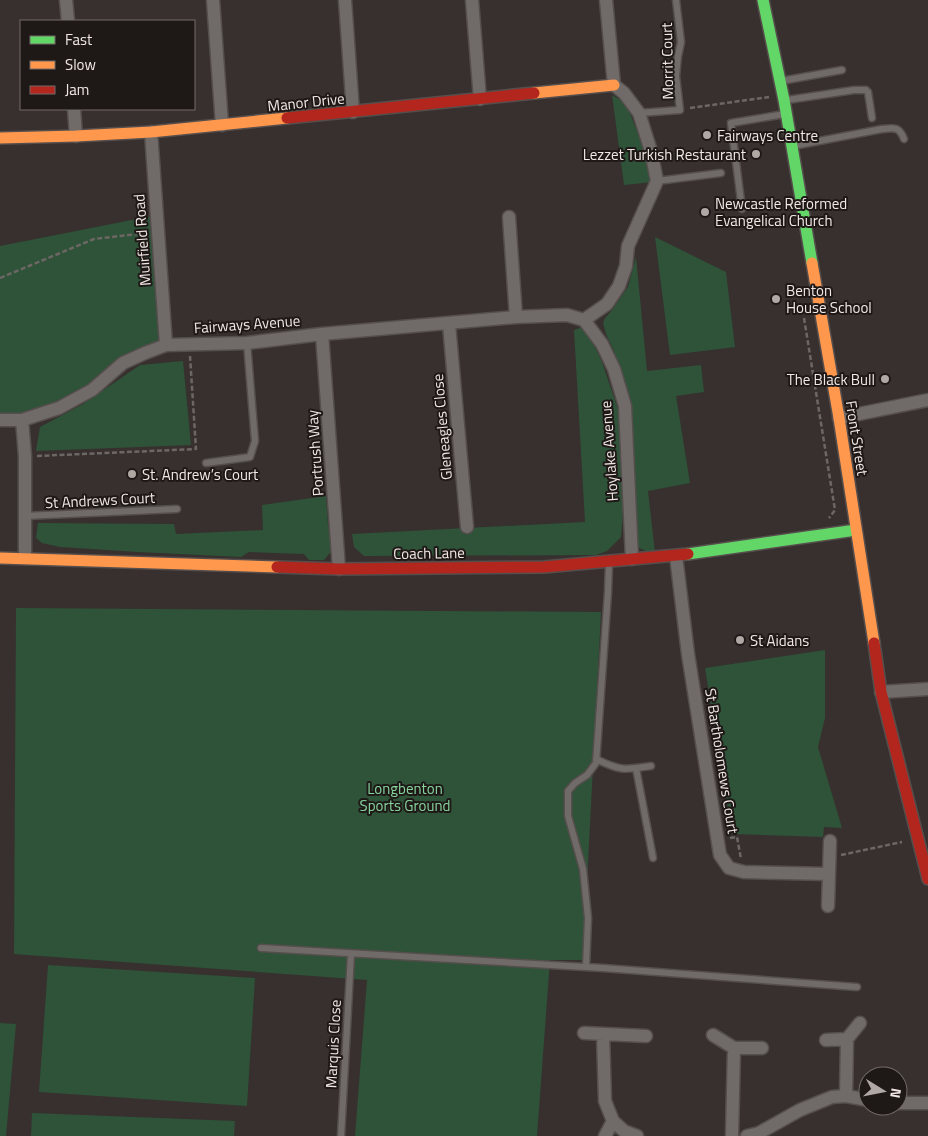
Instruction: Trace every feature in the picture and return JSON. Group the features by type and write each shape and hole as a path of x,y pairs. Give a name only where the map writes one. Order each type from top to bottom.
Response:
{"street":[{"path":"66,0 68,20"},
{"path":"213,0 222,125"},
{"path":"345,0 354,112"},
{"path":"472,0 480,99"},
{"path":"584,320 607,304 619,286 626,266 628,246 657,181 651,151 639,113 614,85 606,0"},
{"name":"Front Street","path":"763,0 792,146 839,418 880,692 928,879"},
{"name":"Manor Drive","path":"0,138 151,132 614,85"},
{"path":"74,110 76,136"},
{"name":"Muirfield Road","path":"151,132 166,345"},
{"path":"510,217 516,317"},
{"name":"Fairways Avenue","path":"0,420 22,420 59,408 92,390 123,363 145,352 166,345 247,343 322,334 516,317 566,315 584,320"},
{"name":"Hoylake Avenue","path":"584,320 602,344 614,369 625,406 632,559"},
{"name":"Gleneagles Close","path":"449,324 467,528"},
{"name":"Portrush Way","path":"322,334 340,569"},
{"path":"839,418 928,400"},
{"path":"22,420 25,456 25,558"},
{"name":"Coach Lane","path":"0,558 340,569 544,567 676,556 856,530"},
{"name":"St Bartholomews Court","path":"676,556 688,654 720,855 730,868 744,872 829,874"},
{"path":"880,692 928,689"},
{"path":"828,906 830,841"},
{"path":"846,1096 847,1038 860,1023"},
{"path":"584,1033 646,1036"},
{"path":"603,1034 605,1100 613,1121 624,1131 637,1136"},
{"path":"713,1035 734,1048 762,1048"},
{"path":"826,1040 847,1038"},
{"path":"732,1136 734,1048"},
{"path":"747,1136 759,1133 800,1110 832,1097 846,1096 858,1098"},
{"path":"908,1103 928,1102"},
{"path":"605,1136 613,1121"}],"lane":[{"name":"Morrit Court","path":"639,113 681,113 676,76 681,42 676,0"},
{"path":"779,81 842,70"},
{"path":"783,98 866,90 868,92 872,118"},
{"path":"742,209 731,123 786,114"},
{"path":"792,146 890,129 896,129 901,132 904,139"},
{"path":"657,181 722,173"},
{"path":"206,463 250,457 255,441 247,343"},
{"name":"St Andrews Court","path":"24,516 177,509"},
{"path":"586,968 588,918 583,869 568,816 568,791 575,783 587,775 596,763 610,561"},
{"path":"596,758 613,767 628,770 650,766"},
{"path":"636,768 652,858"},
{"path":"261,948 857,987"},
{"name":"Marquis Close","path":"341,1136 351,954"}],"path":[{"path":"767,97 770,117"},
{"path":"681,113 767,97 783,98"},
{"path":"0,278 94,238 158,232"},
{"path":"804,318 835,510 826,522"},
{"path":"25,456 196,449 190,345"},
{"path":"725,839 737,837 742,866"},
{"path":"830,857 918,838"}],"green space":[{"path":"612,95 626,103 653,182 624,185"},
{"path":"157,215 166,345 145,353 59,408 0,420 0,246"},
{"path":"655,237 726,272 735,347 670,355"},
{"path":"636,257 647,371 701,365 704,392 676,396 690,483 648,491 655,553 638,547 634,536 633,442 628,392 603,323 628,287"},
{"path":"583,327 590,336 602,362 618,409 624,502 621,537 607,551 596,555 364,556 354,547 352,534 585,522 574,330"},
{"path":"183,361 191,445 36,451 40,427 83,404 140,365"},
{"path":"326,496 328,525 333,532 334,548 324,560 309,560 304,554 249,552 241,557 60,547 42,543 36,538 38,523 174,524 176,534 263,530 262,505"},
{"name":"Longbenton Sports Ground","path":"16,608 601,612 583,960 550,960 537,1136 355,1136 367,980 14,954"},
{"path":"825,650 825,718 818,747 842,828 824,827 823,837 732,834 705,668"},
{"path":"48,965 255,978 247,1106 39,1092"},
{"path":"0,1023 16,1024 6,1136 0,1136"},
{"path":"32,1113 235,1121 234,1136 31,1136"}],"traffic: fast":[{"path":"763,0 784,100 812,263"},
{"path":"688,554 856,530"}],"traffic: slow":[{"path":"534,93 614,85"},
{"path":"0,138 151,132 287,118"},
{"path":"812,263 839,418 874,643"},
{"path":"0,558 277,567"}],"traffic: jam":[{"path":"287,118 534,93"},
{"path":"277,567 339,569 544,567 688,554"},
{"path":"874,643 881,692 928,879"}],"place":[{"name":"Fairways Centre","path":"707,135"},
{"name":"Lezzet Turkish Restaurant","path":"756,154"},
{"name":"Newcastle Reformed Evangelical Church","path":"705,212"},
{"name":"Benton House School","path":"776,299"},
{"name":"The Black Bull","path":"885,379"},
{"name":"St. Andrew’s Court","path":"132,474"},
{"name":"St Aidans","path":"740,640"}]}
